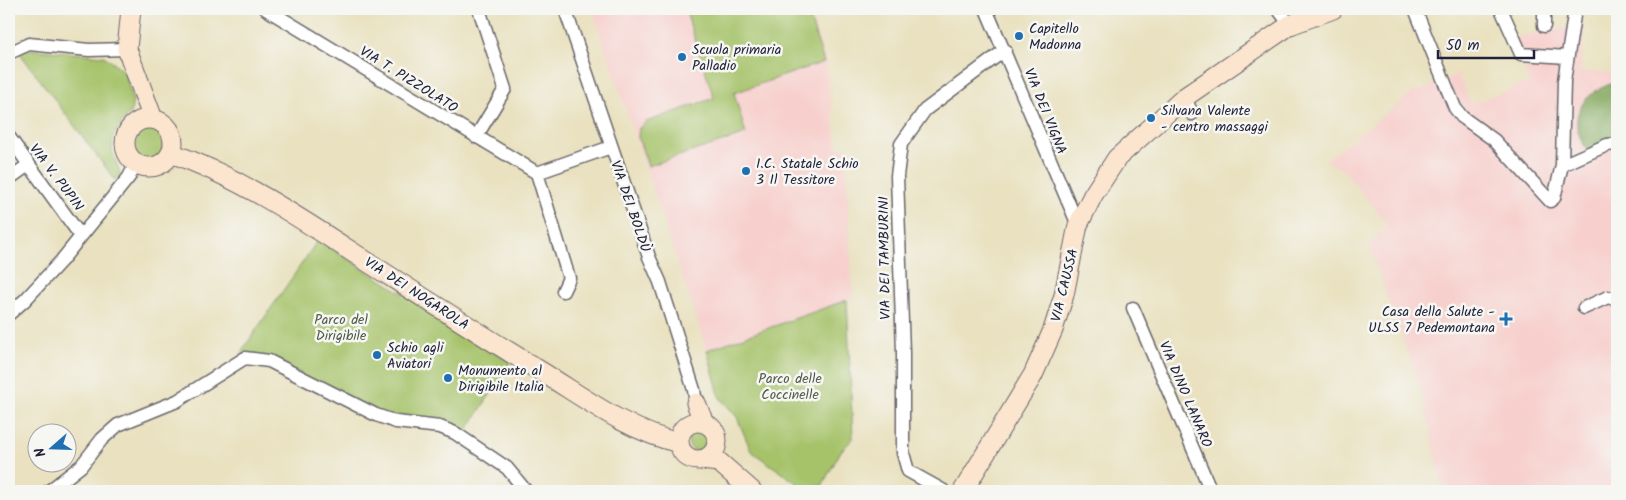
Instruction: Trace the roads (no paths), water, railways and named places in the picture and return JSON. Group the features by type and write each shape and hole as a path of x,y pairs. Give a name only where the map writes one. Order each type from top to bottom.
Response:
{"street":[{"path":"131,9 127,50 153,119"},
{"name":"VIA T. PIZZOLATO","path":"266,9 537,173"},
{"path":"476,137 505,89 479,9"},
{"name":"VIA DEI BOLDÙ","path":"565,9 649,257 660,282 694,390 696,403 694,431 681,449 689,458 719,462 745,486"},
{"name":"VIA DEI VIGNA","path":"986,9 1078,225"},
{"path":"1278,9 1290,25"},
{"name":"VIA CAUSSA","path":"963,491 1034,375 1053,330 1064,294 1078,225 1093,195 1117,158 1185,97 1290,25 1333,9"},
{"path":"1415,9 1450,98 1462,117 1494,140 1550,201 1554,198 1562,165 1567,57 1575,9"},
{"path":"1500,9 1521,54 1567,57"},
{"path":"1544,9 1544,26"},
{"path":"9,53 29,44 89,50 127,50"},
{"name":"VIA DEI TAMBURINI","path":"944,491 908,471 903,453 903,352 896,176 902,144 925,110 1005,50"},
{"path":"1185,97 1192,114"},
{"path":"153,119 160,121 170,132 172,139 170,153 162,163 156,166 136,164 126,151 126,134 136,122 153,119"},
{"name":"VIA V. PUPIN","path":"9,137 80,234"},
{"path":"1562,165 1607,145 1617,144"},
{"path":"562,290 569,278 537,173 611,147"},
{"name":"VIA DEI NOGAROLA","path":"170,153 198,163 282,206 455,319 624,424 661,438 694,431"},
{"path":"9,314 25,300 61,261 80,234 129,177 136,164"},
{"path":"9,179 28,165"},
{"path":"1584,308 1608,297 1617,300"},
{"name":"VIA DINO LANARO","path":"1133,308 1211,491"},
{"path":"50,491 81,466 102,439 118,425 177,401 245,358 255,358 268,360 376,415 396,422 440,427 455,432 507,468 526,491"},
{"path":"694,431 715,451 706,459 701,460"},
{"name":"VIA DEI BOLDÙ","path":"694,431 745,486"}],"place":[{"name":"Capitello Madonna","path":"1019,36"},
{"name":"Scuola primaria Palladio","path":"682,57"},
{"name":"Silvana Valente - centro massaggi","path":"1151,118"},
{"name":"I.C. Statale Schio 3 Il Tessitore","path":"746,171"},
{"name":"Casa della Salute - ULSS 7 Pedemontana","path":"1506,319"},
{"name":"Schio agli Aviatori","path":"377,355"},
{"name":"Monumento al Dirigibile Italia","path":"448,378"}],"park label":[{"name":"Parco del Dirigibile","path":"341,328"},
{"name":"Parco delle Coccinelle","path":"790,386"}]}
